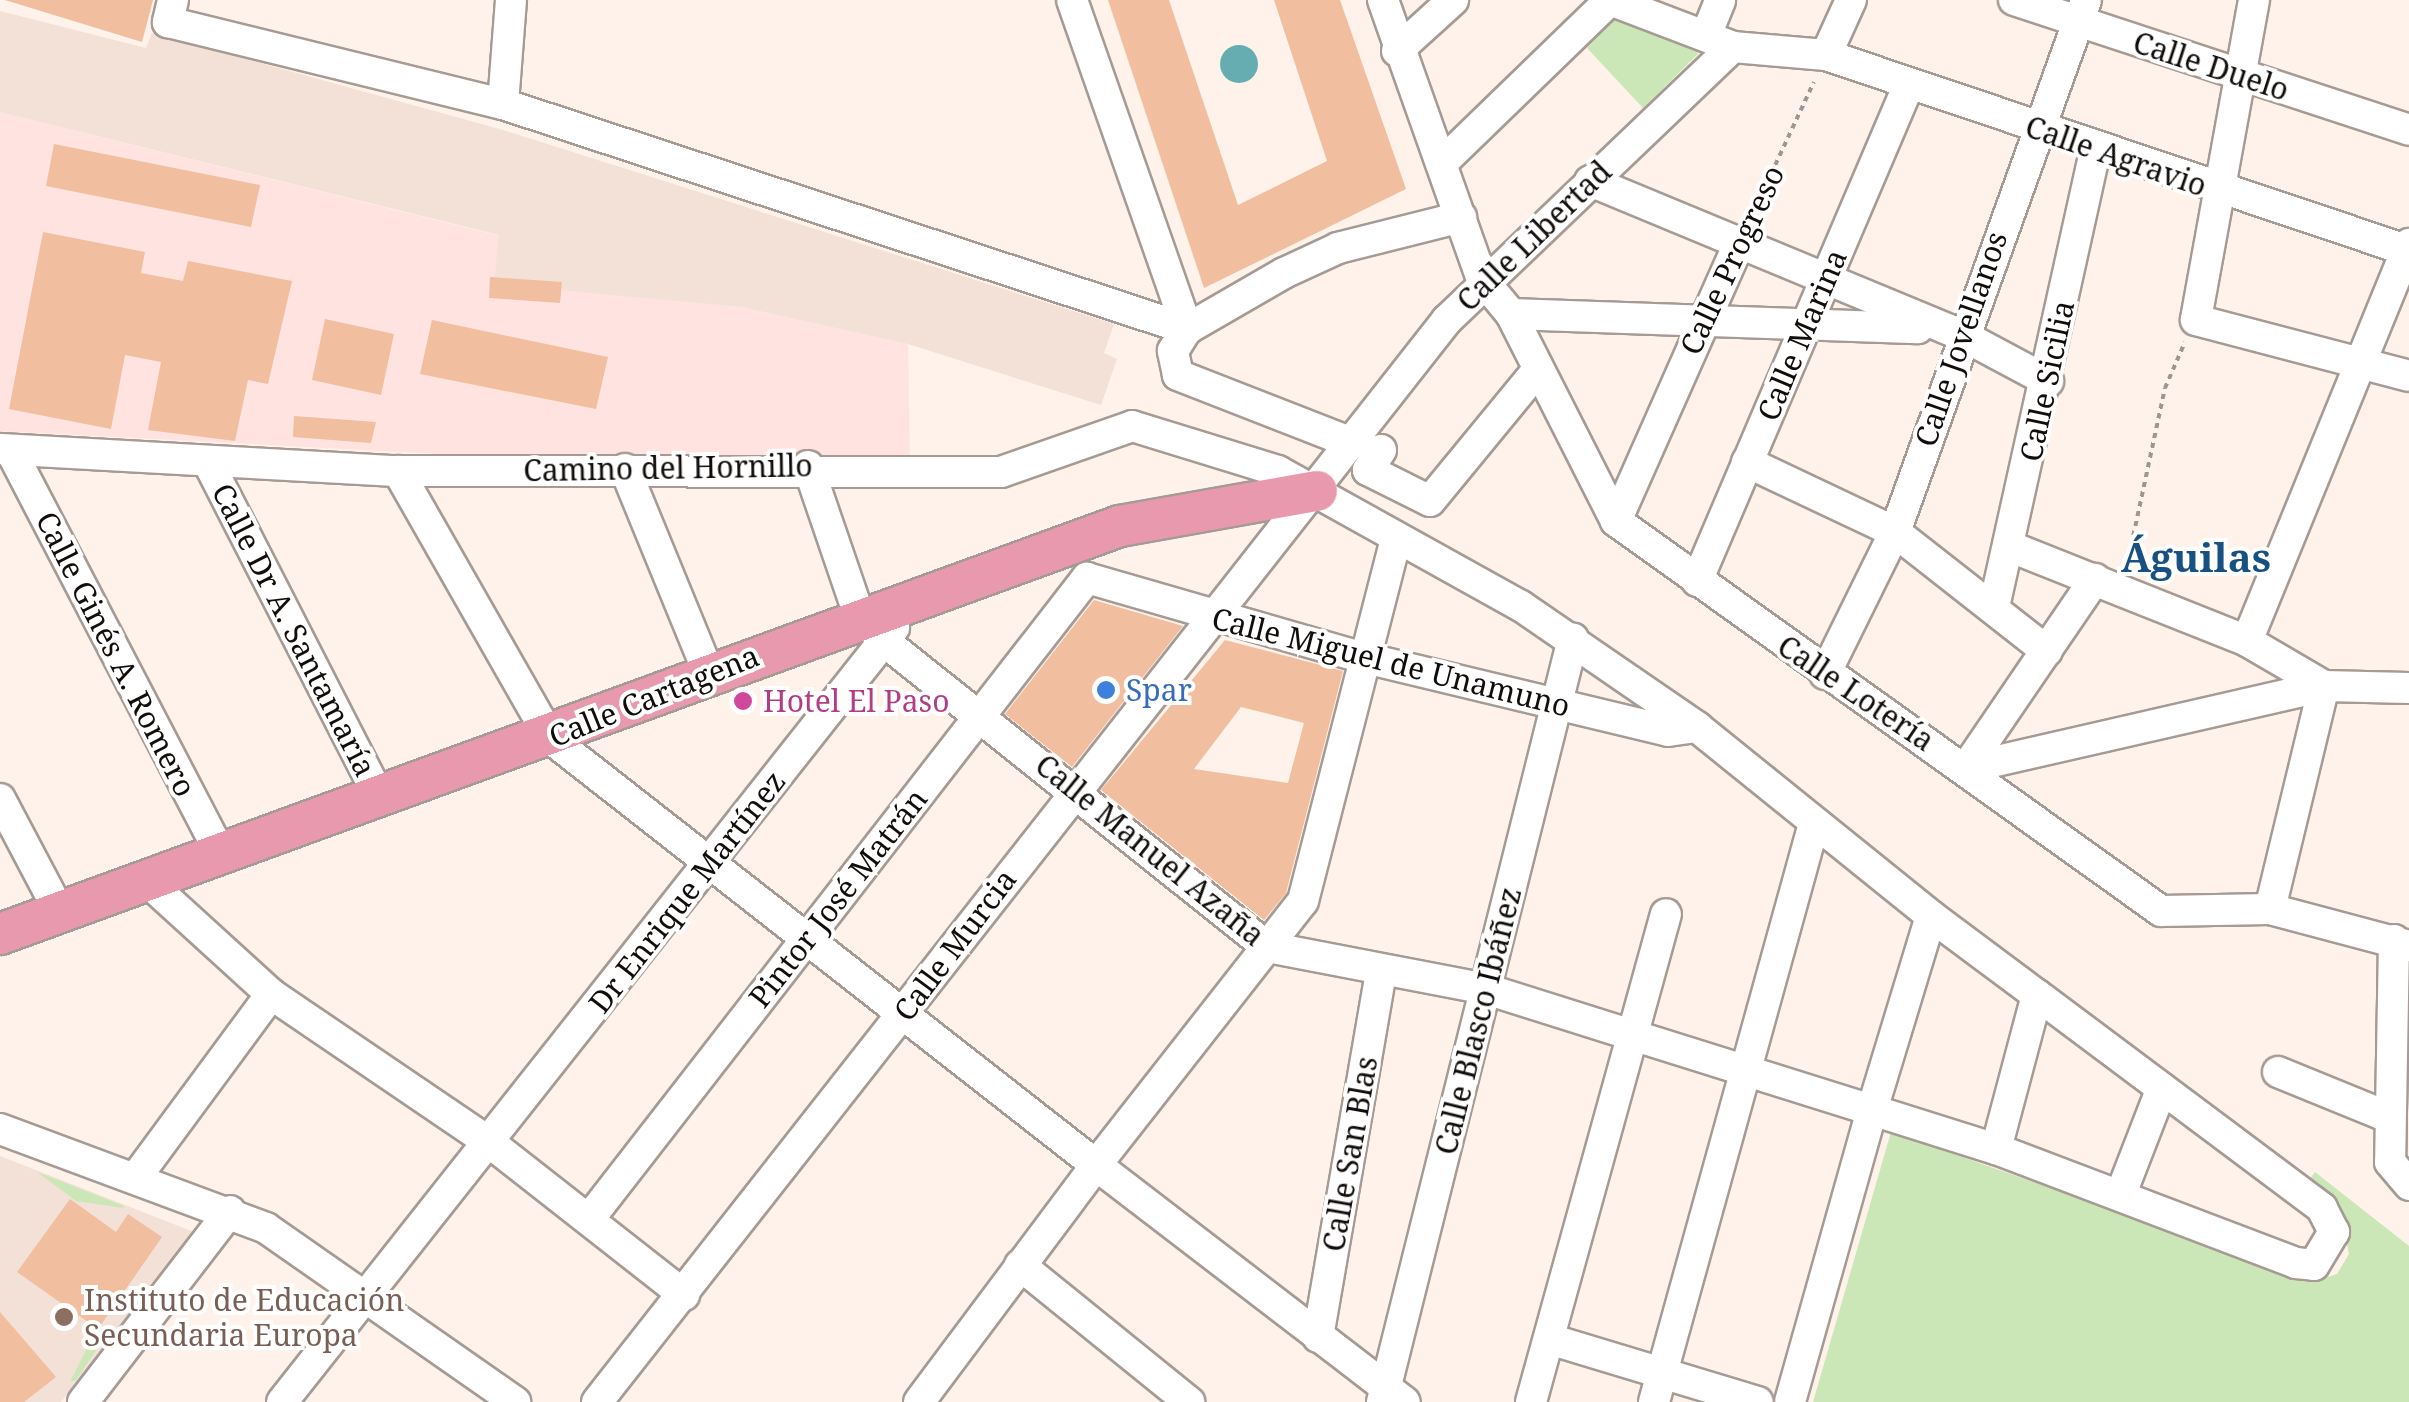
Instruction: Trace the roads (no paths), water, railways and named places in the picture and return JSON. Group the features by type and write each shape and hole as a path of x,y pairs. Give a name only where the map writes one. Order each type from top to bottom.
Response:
{"main road":[{"name":"Calle Cartagena","path":"0,934 550,738 709,674 871,628 911,602 1088,559 1317,490"}],"street":[{"path":"173,0 168,22 503,104 1187,329"},
{"path":"503,104 510,0"},
{"path":"1072,0 1187,329"},
{"path":"1383,0 1397,51 1445,160 1482,279"},
{"path":"1397,51 1454,0"},
{"path":"1445,160 1610,0"},
{"name":"Calle Agravio","path":"1610,0 1720,40 1826,55 1907,89 2036,128 2095,153 2408,249"},
{"path":"1720,0 1720,40"},
{"path":"1826,55 1851,0"},
{"name":"Calle Duelo","path":"2014,0 2082,11 2242,76 2409,130"},
{"path":"2254,0 2196,320 2409,376"},
{"name":"Calle Jovellanos","path":"1825,674 1895,532 1946,331 2036,128 2082,11"},
{"name":"Calle Libertad","path":"1317,490 1366,446 1482,279 1590,181 1720,40"},
{"name":"Calle Marina","path":"1696,581 1907,89"},
{"name":"Calle Sicilia","path":"1994,607 2012,546 2095,153"},
{"path":"1590,181 1946,331 2048,382"},
{"path":"1461,217 1338,248 1187,329 1170,363 1178,376 1366,446 1368,470 1430,501 1531,364"},
{"name":"Calle Progreso","path":"1616,521 1739,243"},
{"path":"2247,640 2408,249"},
{"name":"Calle Lotería","path":"1482,279 1511,314 1531,364 1616,521 1696,581 1825,674 1966,768 2161,910 2270,910 2401,943"},
{"path":"1511,314 1575,310 1946,331"},
{"name":"Camino del Hornillo","path":"5,450 398,471 808,466 1001,472 1132,426 1317,490 1574,639 1697,728 1813,828 2162,1088"},
{"name":"Calle Ginés A. Romero","path":"5,450 222,857"},
{"name":"Calle Dr A. Santamaría","path":"208,462 380,798"},
{"path":"1747,462 1895,532 2047,651"},
{"path":"808,466 871,628"},
{"path":"625,469 709,674"},
{"path":"398,471 550,738 711,861 901,1017 1096,1164 1391,1397"},
{"name":"Calle Murcia","path":"598,1402 901,1017 1074,788 1317,490"},
{"path":"920,1402 1096,1164 1303,901 1396,538"},
{"path":"2012,546 2247,640 2324,686"},
{"name":"Calle Miguel de Unamuno","path":"1088,559 1212,620 1668,731 1697,728"},
{"name":"Pintor José Matrán","path":"589,1219 982,716 1088,559"},
{"path":"1966,768 2047,651 2109,584"},
{"name":"Calle Manuel Azaña","path":"871,628 1268,947 1486,990 2122,1190 2296,1263 2314,1265 2327,1253 2334,1232 2322,1208 2162,1088"},
{"name":"Dr Enrique Martínez","path":"282,1402 711,861 871,628"},
{"name":"Calle Blasco Ibáñez","path":"1391,1397 1486,990 1574,639"},
{"path":"2270,910 2324,686"},
{"path":"1966,768 2324,686 2409,688"},
{"path":"0,800 59,911"},
{"path":"1654,1402 1813,828"},
{"path":"148,882 271,994 490,1142 684,1294"},
{"path":"1531,1402 1666,914"},
{"path":"1790,1402 1931,916"},
{"path":"2401,943 2388,1117 2390,1162 2409,1186"},
{"name":"Calle San Blas","path":"1318,1337 1381,971"},
{"path":"137,1176 271,994"},
{"path":"1996,1149 2037,995"},
{"path":"2278,1072 2388,1117"},
{"path":"2122,1190 2162,1088"},
{"path":"0,1129 230,1211 363,1296 516,1402"},
{"path":"91,1392 230,1211"},
{"path":"1020,1265 1189,1402"},
{"path":"1549,1339 1664,1370 1758,1402"}],"water":[{"path":"1239,45 1252,51 1258,64 1252,77 1239,83 1226,77 1220,64 1226,51"}],"place":[{"name":"Spar","path":"1106,690"},
{"name":"Hotel El Paso","path":"743,701"},
{"name":"Instituto de Educación Secundaria Europa","path":"64,1317"}],"district":[{"name":"Águilas","path":"2196,557"}]}
